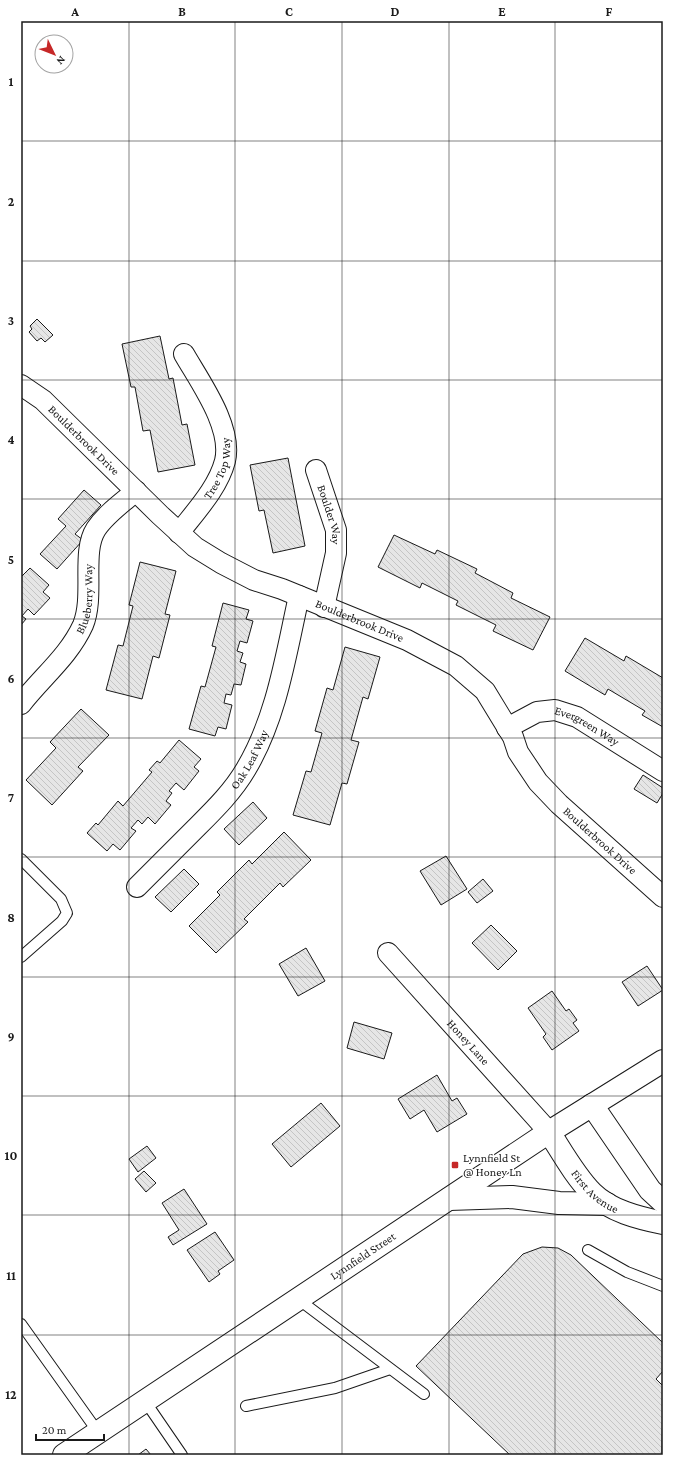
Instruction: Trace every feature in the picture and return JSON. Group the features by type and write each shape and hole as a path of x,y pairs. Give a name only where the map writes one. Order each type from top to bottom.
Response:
{"main road":[{"name":"Lynnfield Street","path":"64,1455 549,1132 663,1061"},
{"path":"592,1105 650,1190 663,1202"},
{"name":"First Avenue","path":"549,1132 580,1178 593,1194 606,1204 626,1213 663,1223"},
{"path":"449,1199 512,1197 559,1203 606,1204"}],"street":[{"name":"Tree Top Way","path":"179,533 207,496 218,477 225,460 223,428 184,354"},
{"name":"Boulderbrook Drive","path":"21,385 43,400 195,547 221,563 254,580 299,596 407,640 456,666 485,691 507,728 518,752 538,782 559,804 663,897"},
{"name":"Boulder Way","path":"316,470 336,530 336,553 324,607"},
{"name":"Blueberry Way","path":"21,704 67,652 83,624 90,595 90,548 95,530 108,515 136,491"},
{"name":"Oak Leaf Way","path":"137,887 232,791 246,770 261,742 277,693 299,596"},
{"name":"Evergreen Way","path":"507,728 538,712 555,710 577,717 663,771"},
{"name":"Honey Lane","path":"388,953 549,1132"}],"lane":[{"path":"21,859 61,899 67,913 62,921 21,956"},
{"path":"588,1250 627,1272 663,1286"},
{"path":"298,1299 424,1394"},
{"path":"21,1324 98,1432"},
{"path":"246,1406 335,1388 390,1369"},
{"path":"145,1401 182,1455"}],"building":[{"path":"37,319 53,335 45,342 41,338 37,341 29,332 32,329 30,326"},
{"path":"160,336 169,379 173,378 182,425 187,424 195,465 158,472 150,430 143,431 135,387 131,387 122,344"},
{"path":"288,458 305,546 273,553 264,510 259,511 250,465"},
{"path":"84,490 101,505 75,534 83,540 57,569 40,554 66,526 58,519"},
{"path":"394,535 435,554 437,550 477,569 475,573 513,593 511,598 550,617 533,650 493,631 496,625 456,605 458,601 422,583 420,588 378,567"},
{"path":"140,562 176,571 165,614 170,615 159,658 153,656 142,699 106,690 118,645 123,646 133,606 129,605"},
{"path":"30,568 49,585 43,592 50,598 34,615 28,609 22,616 26,619 21,625 21,577"},
{"path":"223,603 249,610 246,619 253,621 247,643 240,641 237,651 243,653 240,662 246,664 241,685 234,684 231,695 226,694 224,703 232,705 226,729 218,727 215,736 189,729 201,686 205,687 216,647 212,646"},
{"path":"585,638 624,661 626,656 663,678 663,727 642,715 645,711 608,689 605,695 565,671"},
{"path":"345,647 380,657 368,699 363,697 351,740 359,742 347,784 342,783 330,825 293,815 306,771 311,772 322,733 315,731 327,688 333,690"},
{"path":"81,709 109,735 78,767 83,771 52,805 26,780 56,748 50,742"},
{"path":"179,740 201,759 194,767 199,771 184,790 176,783 169,791 172,793 166,801 171,805 155,824 148,817 142,824 138,820 131,828 136,831 120,850 113,844 107,851 87,833 96,823 98,825 118,801 123,806 152,772 149,770 157,761 160,763"},
{"path":"643,775 663,788 663,793 657,803 634,789"},
{"path":"253,802 267,818 239,845 224,829"},
{"path":"284,832 311,860 283,887 280,883 244,919 248,922 216,953 189,926 220,895 217,892 249,860 252,864"},
{"path":"446,856 467,889 441,905 420,871"},
{"path":"184,869 199,884 171,912 155,897"},
{"path":"483,879 493,891 477,903 468,892"},
{"path":"491,925 517,951 498,970 472,943"},
{"path":"306,948 325,981 298,996 279,964"},
{"path":"647,966 663,990 638,1006 622,982"},
{"path":"552,991 566,1011 569,1009 577,1020 573,1023 579,1031 552,1050 543,1037 546,1034 528,1008"},
{"path":"354,1022 392,1033 384,1059 347,1048"},
{"path":"437,1075 452,1101 457,1098 467,1114 437,1132 424,1110 410,1119 398,1099"},
{"path":"321,1103 340,1126 291,1167 272,1144"},
{"path":"147,1146 156,1158 138,1172 129,1159"},
{"path":"144,1171 156,1183 146,1192 135,1179"},
{"path":"184,1189 207,1224 173,1245 168,1237 179,1230 162,1203"},
{"path":"215,1232 234,1260 218,1271 220,1274 209,1282 187,1250"},
{"path":"542,1247 558,1248 571,1255 663,1343 663,1371 656,1379 663,1386 662,1455 510,1455 416,1366 523,1254"},
{"path":"146,1449 151,1455 138,1455"}],"place":[{"name":"Lynnfield St @ Honey Ln","path":"455,1165"}]}
